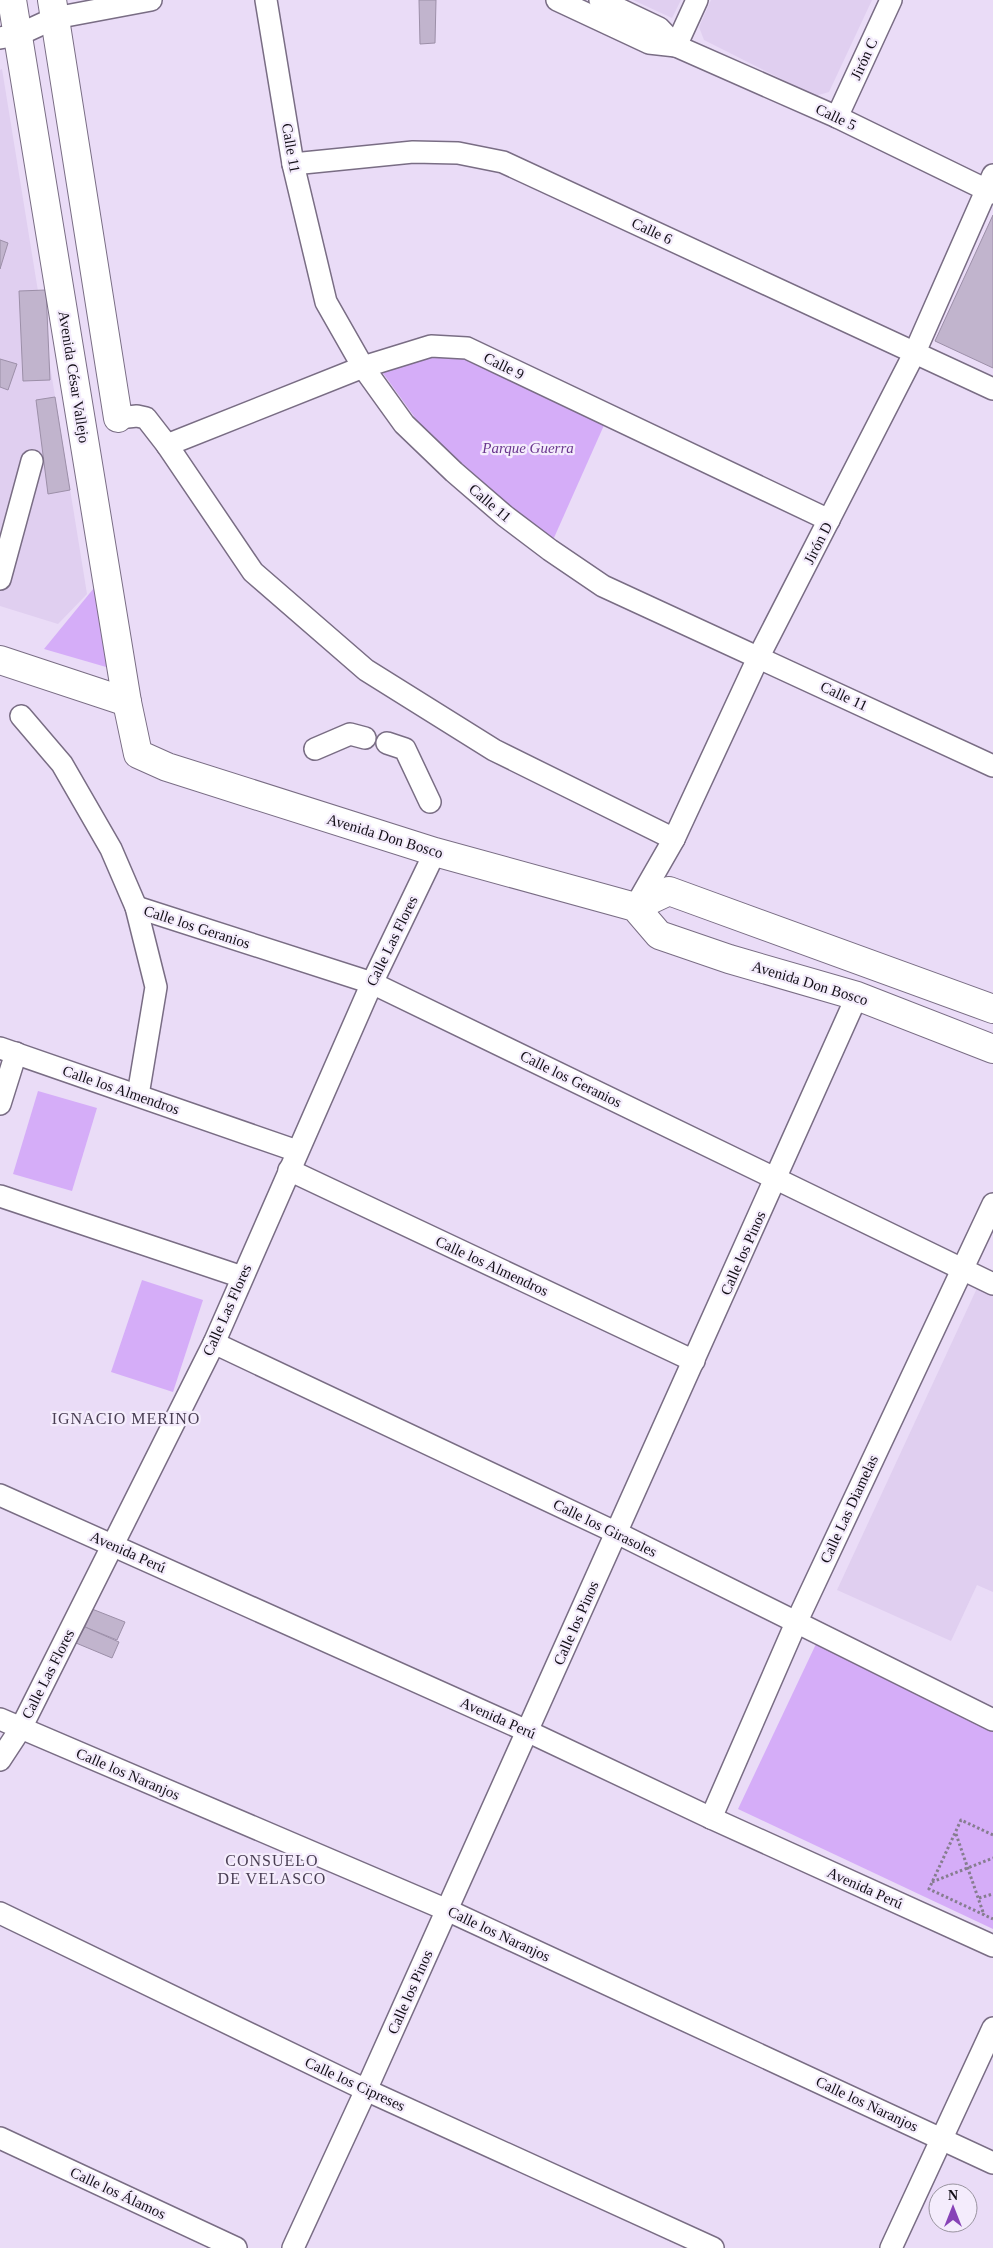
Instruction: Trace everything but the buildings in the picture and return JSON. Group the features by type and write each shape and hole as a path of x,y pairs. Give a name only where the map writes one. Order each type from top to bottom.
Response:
{"main road":[{"name":"Avenida César Vallejo","path":"12,0 9,36 138,754"},
{"path":"54,9 118,418"},
{"path":"0,660 128,702"},
{"name":"Avenida Don Bosco","path":"138,754 167,767 435,852 635,907 659,935 857,996 993,1049"},
{"path":"635,907 669,891 993,1009"}],"street":[{"path":"9,36 54,9 151,0"},
{"name":"Calle 11","path":"266,0 293,164 326,302 363,367 404,424 454,472 505,516 550,550 603,586 759,656 993,766"},
{"name":"Calle 5","path":"557,0 649,43 676,46 991,186"},
{"name":"Calle 5","path":"600,0 659,28 676,46"},
{"path":"676,46 696,0"},
{"name":"Jirón C","path":"837,118 891,0"},
{"name":"Calle 6","path":"293,164 413,152 458,153 503,162 993,389"},
{"name":"Jirón D","path":"635,907 674,839 759,656 915,352 991,186"},
{"name":"Calle 9","path":"167,445 363,367 431,346 467,348 829,520"},
{"path":"118,418 137,416 146,418 167,445 253,572 366,670 494,750 674,839"},
{"path":"0,579 32,461"},
{"path":"21,716 62,764 111,849 136,907 156,987 138,1095"},
{"path":"315,749 350,734 365,738"},
{"path":"387,743 405,749 430,802"},
{"name":"Calle Las Flores","path":"0,1760 21,1728 214,1342 372,983 435,852"},
{"name":"Calle los Geranios","path":"136,907 372,983 993,1284"},
{"name":"Calle los Pinos","path":"293,2248 528,1731 857,996"},
{"path":"0,1104 8,1051"},
{"name":"Calle los Almendros","path":"8,1051 138,1095 293,1161 694,1361"},
{"path":"0,1196 242,1277"},
{"name":"Calle Las Diamelas","path":"712,1818 796,1622 993,1204"},
{"name":"Calle los Girasoles","path":"214,1342 617,1533 993,1720"},
{"name":"Avenida Perú","path":"0,1495 528,1731 712,1818 993,1946"},
{"name":"Calle los Naranjos","path":"0,1719 447,1910 993,2163"},
{"name":"Calle los Cipreses","path":"0,1913 366,2090 714,2248"},
{"path":"891,2248 993,2028"},
{"name":"Calle los Álamos","path":"0,2138 236,2248"}],"path":[{"path":"993,1835 962,1820 929,1889 993,1919"},
{"path":"956,1832 985,1916"},
{"path":"932,1882 993,1858"},
{"path":"979,1898 993,1894"}],"shaded area":[{"path":"633,0 681,0 672,18"},
{"path":"711,0 872,0 829,92 815,96 704,40 699,27"},
{"path":"2,69 87,594 58,624 0,606 0,70"},
{"path":"978,1286 993,1293 993,1592 977,1585 951,1641 837,1590"}],"green space":[{"name":"Parque Guerra","path":"457,348 605,423 553,540 436,447 380,369"},
{"path":"94,588 103,589 113,669 44,649"},
{"path":"38,1091 97,1108 72,1191 13,1174"},
{"path":"142,1280 203,1300 173,1392 111,1372"},
{"path":"816,1644 993,1727 993,1929 738,1809"}],"district":[{"name":"IGNACIO MERINO","path":"126,1418"},
{"name":"CONSUELO DE VELASCO","path":"272,1869"}]}
